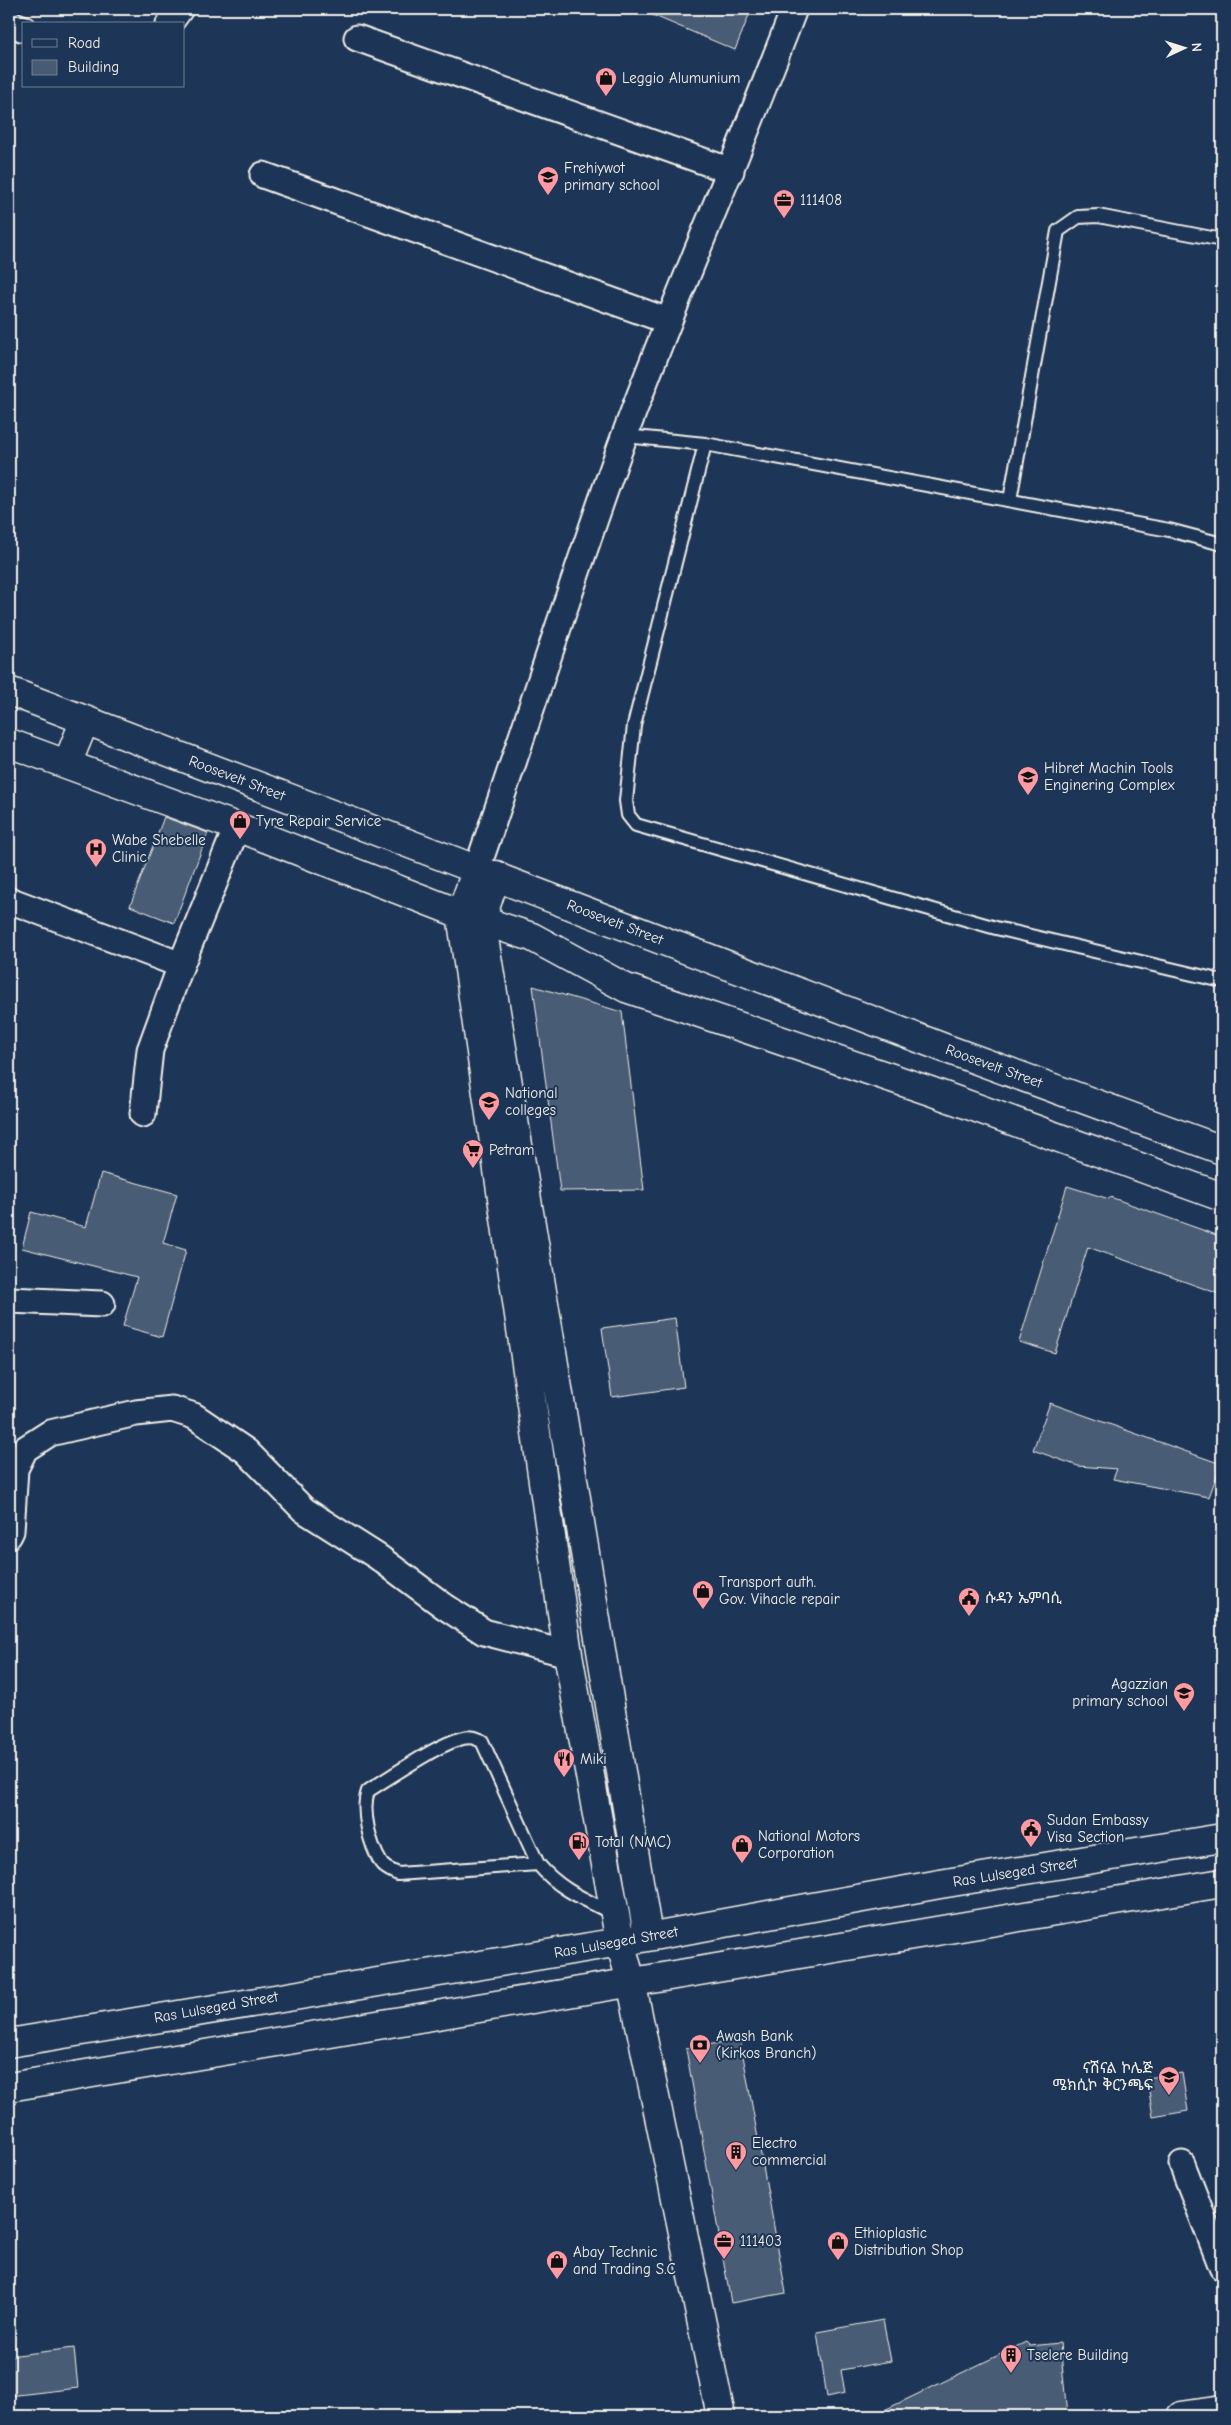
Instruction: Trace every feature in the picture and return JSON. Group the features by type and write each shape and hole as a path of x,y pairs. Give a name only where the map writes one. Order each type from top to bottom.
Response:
{"street":[{"path":"170,22 180,9"},
{"path":"721,2416 631,1981 620,1942 568,1654 471,917 625,436 668,321 731,171 794,9"},
{"path":"9,23 22,28"},
{"path":"358,38 731,171"},
{"path":"263,175 668,321"},
{"name":"Roosevelt Street","path":"9,691 947,1049 1222,1150"},
{"path":"67,764 85,720"},
{"path":"9,743 237,826 471,917 532,937 626,988 930,1091 1222,1198"},
{"path":"143,1114 150,1050 181,965 237,826"},
{"path":"9,900 181,965"},
{"path":"471,917 648,1936"},
{"path":"9,1300 102,1304"},
{"path":"9,1535 11,1531 15,1469 25,1448 50,1433 136,1413 172,1409 194,1416 246,1451 304,1510 378,1556 444,1606 484,1632 568,1654"},
{"name":"Ras Lulseged Street","path":"9,2042 620,1942 940,1884 1222,1838"},
{"path":"9,2087 1222,1882"},
{"path":"288,1995 294,2038"},
{"path":"56,2034 62,2077"},
{"path":"1182,2164 1222,2267"},
{"path":"1181,2416 1222,2410"}],"lane":[{"path":"1010,500 1058,231 1078,217 1098,216 1222,240"},
{"path":"625,436 705,444 1169,530 1222,544"},
{"path":"705,444 634,726 626,801 628,815 636,826 996,928 1222,981"},
{"path":"538,1864 398,1874 382,1864 368,1828 364,1802 368,1791 430,1753 463,1738 474,1737 482,1741 538,1864 551,1880 615,1914"}],"building":[{"path":"638,9 732,9 749,15 735,50"},
{"path":"164,817 208,833 174,923 130,906"},
{"path":"533,986 622,1012 644,1190 560,1191"},
{"path":"101,1173 177,1194 163,1243 186,1250 162,1337 123,1326 137,1277 22,1248 31,1212 86,1227"},
{"path":"1067,1186 1109,1199 1110,1197 1222,1237 1222,1295 1088,1247 1055,1353 1019,1342"},
{"path":"675,1318 684,1387 612,1397 602,1328"},
{"path":"1050,1403 1221,1464 1209,1497 1113,1479 1117,1469 1078,1466 1033,1450"},
{"name":"Electro commercial","path":"740,2039 786,2293 731,2303 686,2049"},
{"path":"1182,2073 1188,2111 1153,2117 1147,2078"},
{"path":"883,2320 891,2361 841,2370 845,2393 827,2397 817,2332"},
{"name":"Tselere Building","path":"1026,2342 1030,2346 1060,2343 1067,2415 872,2416"},
{"path":"74,2348 78,2388 9,2396 9,2356"}],"place":[{"name":"Leggio Alumunium","path":"606,97"},
{"name":"Frehiywot primary school","path":"548,196"},
{"name":"111408","path":"784,219"},
{"name":"Hibret Machin Tools Enginering Complex","path":"1028,796"},
{"name":"Tyre Repair Service","path":"240,840"},
{"name":"Wabe Shebelle Clinic","path":"96,868"},
{"name":"National colleges","path":"489,1121"},
{"name":"Petram","path":"473,1169"},
{"name":"Transport auth. Gov. Vihacle repair","path":"703,1610"},
{"name":"ሱዳን ኤምባሲ","path":"969,1617"},
{"name":"Agazzian primary school","path":"1184,1712"},
{"name":"Miki","path":"564,1778"},
{"name":"Sudan Embassy Visa Section","path":"1031,1848"},
{"name":"Total (NMC)","path":"579,1861"},
{"name":"National Motors Corporation","path":"742,1864"},
{"name":"Awash Bank (Kirkos Branch)","path":"700,2064"},
{"name":"ናሽናል ኮሌጅ ሜክሲኮ ቅርንጫፍ","path":"1169,2096"},
{"name":"Electro commercial","path":"736,2171"},
{"name":"111403","path":"724,2260"},
{"name":"Ethioplastic Distribution Shop","path":"838,2261"},
{"name":"Abay Technic and Trading S.C","path":"557,2280"},
{"name":"Tselere Building","path":"1011,2374"}]}
